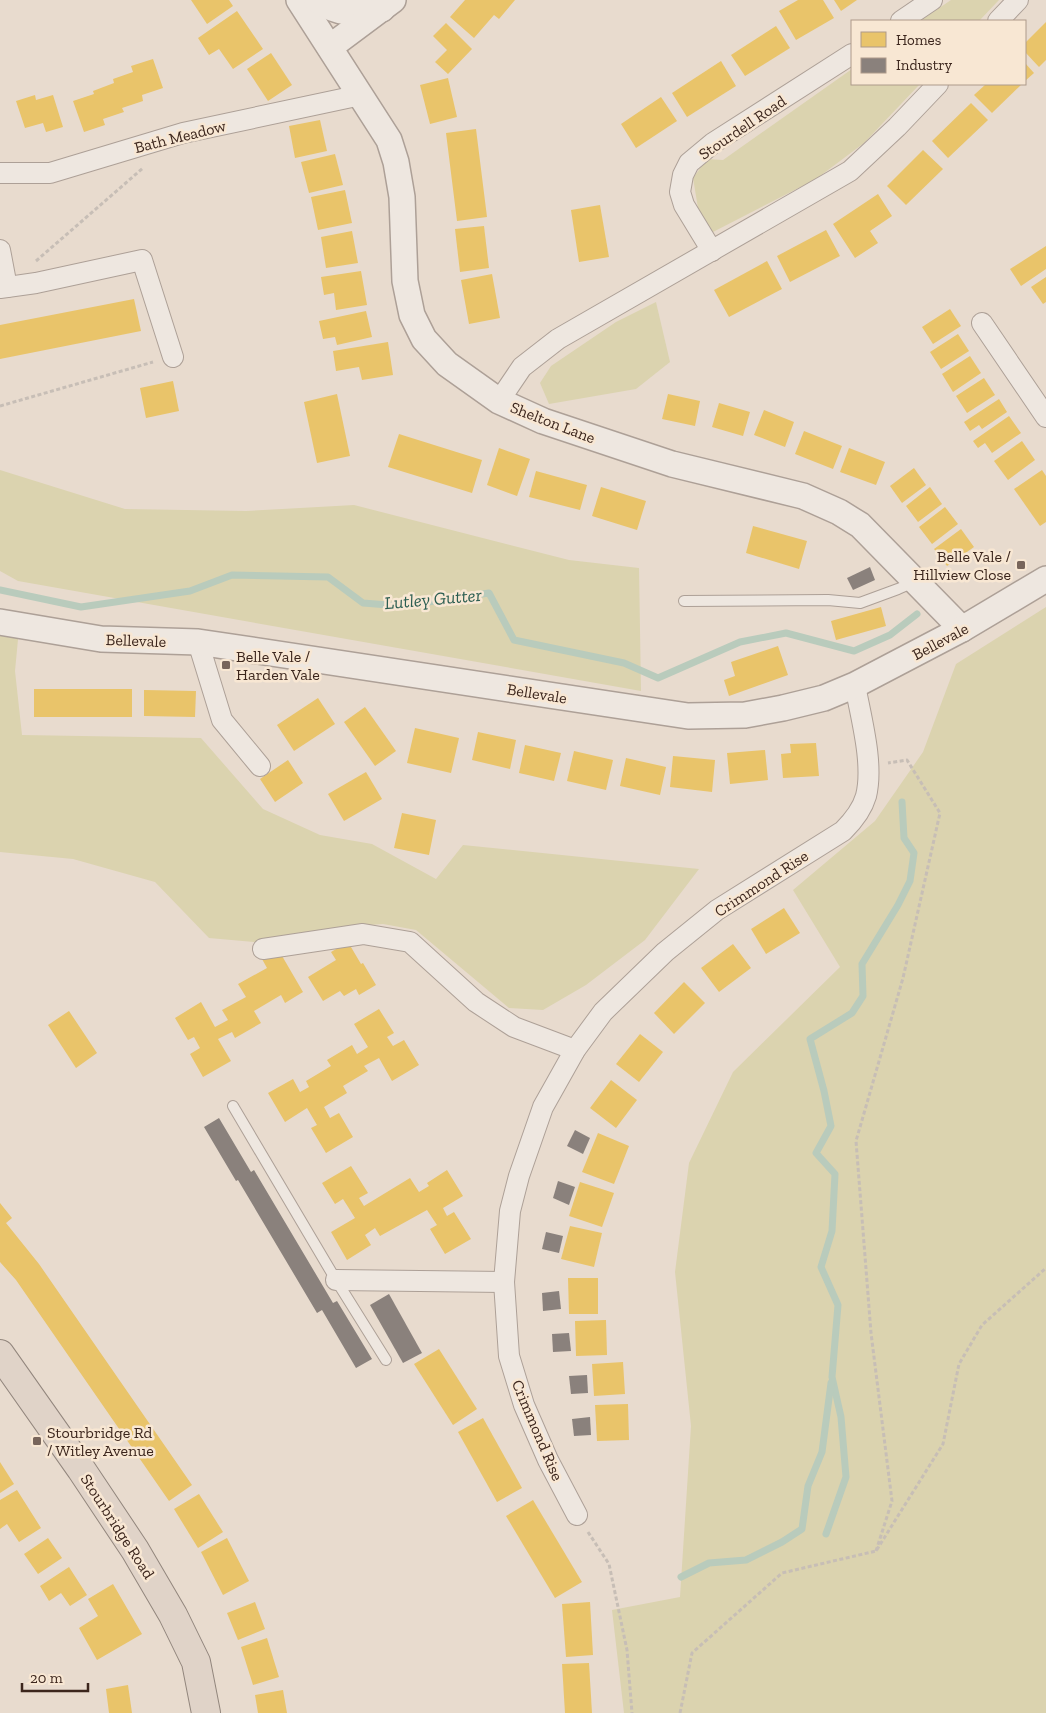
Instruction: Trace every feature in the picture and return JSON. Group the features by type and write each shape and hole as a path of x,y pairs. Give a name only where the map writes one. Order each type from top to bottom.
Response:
{"highway":[{"name":"Stourbridge Road","path":"0,1354 135,1550 173,1615 196,1662 206,1713"}],"street":[{"name":"Shelton Lane","path":"299,0 389,140 396,162 402,197 406,281 412,315 424,339 447,364 499,401 543,421 672,464 803,496 840,512 860,525 962,629"},
{"path":"317,0 325,5 348,13 388,4"},
{"path":"902,20 932,0"},
{"path":"999,20 1018,0"},
{"path":"330,47 388,4"},
{"name":"Stourdell Road","path":"712,251 684,205 680,192 683,175 689,163 713,143 851,55"},
{"path":"499,401 522,367 558,339 850,171 897,127 937,85"},
{"name":"Bath Meadow","path":"0,173 50,173 182,133 361,95"},
{"path":"0,250 3,287 36,283 142,260 173,357"},
{"path":"982,323 1046,417"},
{"name":"Bellevale","path":"0,622 101,639 198,642 688,716 745,715 824,698 856,686 962,629 1046,579"},
{"path":"198,642 222,720 260,766"},
{"name":"Crimmond Rise","path":"577,1515 548,1460 524,1405 509,1356 504,1282 510,1211 519,1176 543,1107 575,1050 603,1012 665,952 717,910 843,831 856,817 866,796 869,766 856,686"},
{"path":"262,949 363,934 410,942 476,1002 514,1027 575,1050"},
{"path":"336,1280 504,1282"}],"lane":[{"path":"684,601 828,600 860,603 915,581"},
{"path":"232,1106 386,1360"}],"path":[{"path":"3,287 146,165"},
{"path":"0,406 173,357"},
{"path":"876,1551 892,1502 871,1334 856,1140 903,978 940,812 906,760"},
{"path":"680,1713 692,1653 782,1573 876,1551 943,1444 959,1364 982,1325 1046,1268"},
{"path":"577,1515 609,1564 627,1650 632,1713"}],"shaded area":[{"path":"951,0 999,0 980,20 921,20"},
{"path":"851,70 851,85 919,85 864,143 816,179 713,232 699,214 693,178 707,159 723,160"},
{"path":"656,302 670,362 636,389 549,404 540,383 551,366 616,322"},
{"path":"0,470 125,509 246,511 354,505 569,560 639,568 641,691 18,581 0,571"},
{"path":"1046,607 1046,1713 624,1713 612,1610 680,1597 691,1426 675,1272 689,1163 733,1072 840,967 793,890 875,821 923,752 956,664"},
{"path":"0,629 19,629 15,671 22,735 201,738 263,809 320,835 372,844 436,879 463,845 699,869 645,940 586,985 543,1010 509,1008 416,930 383,924 355,926 254,942 209,938 155,882 73,859 0,852"}],"building: Homes":[{"path":"191,0 229,0 233,6 207,24"},
{"path":"465,0 515,0 499,19 494,15 474,38 450,17"},
{"path":"798,0 823,0 834,18 796,40 779,11"},
{"path":"834,0 857,0 841,11"},
{"path":"237,11 263,49 233,69 219,49 209,55 198,38"},
{"path":"1046,22 1046,60 1039,67 1026,53 1026,42"},
{"path":"446,23 472,49 448,74 435,62 447,50 433,36"},
{"path":"776,26 790,48 745,76 731,55"},
{"path":"271,53 292,85 268,101 247,69"},
{"path":"153,59 163,88 142,95 143,101 122,108 124,112 103,119 105,125 84,132 73,101 94,94 93,91 114,83 113,79 133,72 131,66"},
{"path":"721,61 736,86 687,117 672,93"},
{"path":"1026,64 1034,73 1026,80"},
{"path":"448,78 457,117 430,124 420,85"},
{"path":"985,85 1021,85 992,113 974,95"},
{"path":"35,95 36,100 53,95 63,127 46,132 43,123 25,128 16,101"},
{"path":"661,97 677,121 636,148 621,124"},
{"path":"971,103 988,120 948,158 932,141"},
{"path":"320,120 327,151 295,158 289,126"},
{"path":"476,129 487,217 457,221 446,133"},
{"path":"923,150 943,169 906,205 887,186"},
{"path":"335,154 343,185 309,193 301,162"},
{"path":"345,190 352,223 318,230 311,197"},
{"path":"878,194 892,216 870,231 878,243 855,258 833,224"},
{"path":"600,205 609,257 579,262 571,210"},
{"path":"484,226 489,268 460,272 455,229"},
{"path":"826,230 840,256 790,282 777,256"},
{"path":"352,231 358,263 326,268 321,237"},
{"path":"1046,246 1046,269 1021,286 1010,269"},
{"path":"767,261 782,289 729,317 714,290"},
{"path":"361,271 367,305 336,310 334,293 324,295 321,277"},
{"path":"492,274 500,318 469,324 461,280"},
{"path":"1046,277 1046,302 1043,304 1031,287"},
{"path":"134,299 141,331 0,359 0,325"},
{"path":"950,309 961,326 933,344 922,327"},
{"path":"366,311 372,337 337,345 335,337 323,339 319,321"},
{"path":"958,334 969,351 941,369 930,352"},
{"path":"388,342 393,375 362,380 359,367 336,371 333,351"},
{"path":"970,356 981,373 953,392 942,374"},
{"path":"984,378 995,395 967,413 956,396"},
{"path":"173,381 179,411 146,418 140,388"},
{"path":"337,394 350,456 317,463 304,402"},
{"path":"668,394 700,401 695,426 662,419"},
{"path":"999,399 1007,412 982,429 979,425 970,431 964,422"},
{"path":"719,403 750,412 743,436 712,427"},
{"path":"764,410 794,422 785,447 754,435"},
{"path":"1009,416 1021,433 992,453 985,443 978,448 973,441"},
{"path":"804,431 842,446 833,469 795,454"},
{"path":"399,434 482,460 472,493 388,467"},
{"path":"1022,441 1035,460 1008,480 994,461"},
{"path":"499,448 530,459 517,496 487,485"},
{"path":"849,448 885,462 876,485 840,472"},
{"path":"914,468 926,485 902,503 890,486"},
{"path":"1042,470 1046,476 1046,522 1040,526 1014,489"},
{"path":"536,471 587,485 580,510 529,497"},
{"path":"601,487 646,501 637,530 592,516"},
{"path":"930,487 942,504 918,522 906,506"},
{"path":"945,507 958,524 932,544 919,527"},
{"path":"753,526 807,541 799,569 746,553"},
{"path":"961,529 974,547 947,566 934,549"},
{"path":"881,607 886,626 836,640 831,621"},
{"path":"778,646 788,675 729,696 724,680 735,676 731,662"},
{"path":"34,689 132,689 132,717 34,717"},
{"path":"144,690 196,691 195,717 144,716"},
{"path":"318,698 335,724 294,751 277,725"},
{"path":"365,707 396,751 375,766 344,722"},
{"path":"415,728 459,738 451,773 407,763"},
{"path":"478,732 516,740 510,769 472,760"},
{"path":"816,743 819,776 783,778 781,754 791,753 790,744"},
{"path":"525,745 561,753 554,781 519,773"},
{"path":"765,750 768,780 730,784 727,753"},
{"path":"574,751 613,760 606,790 567,781"},
{"path":"673,756 715,760 712,792 670,787"},
{"path":"626,758 666,767 660,795 620,786"},
{"path":"288,760 303,783 275,802 260,779"},
{"path":"366,772 382,799 344,821 328,794"},
{"path":"402,813 436,820 429,855 394,848"},
{"path":"784,908 800,933 766,954 751,929"},
{"path":"348,942 376,985 359,995 356,989 344,996 340,991 323,1001 308,977 336,960 331,952"},
{"path":"733,944 751,968 719,992 701,968"},
{"path":"278,949 303,992 285,1003 281,995 254,1011 261,1023 235,1038 232,1032 218,1039 231,1061 203,1077 190,1054 200,1048 194,1037 188,1040 175,1018 201,1002 215,1027 228,1020 222,1010 246,997 238,984 267,968 262,959"},
{"path":"684,982 705,1003 674,1034 654,1013"},
{"path":"379,1009 394,1033 387,1037 393,1046 404,1040 419,1065 392,1081 379,1058 364,1066 368,1071 343,1086 347,1093 324,1107 330,1118 339,1113 353,1137 326,1153 311,1128 317,1125 307,1108 285,1122 268,1093 293,1079 300,1092 309,1087 306,1081 331,1066 327,1060 352,1045 357,1054 368,1047 354,1024"},
{"path":"69,1011 97,1053 76,1068 48,1025"},
{"path":"640,1034 663,1052 639,1082 616,1064"},
{"path":"611,1080 637,1100 616,1128 590,1108"},
{"path":"598,1133 629,1146 614,1184 582,1172"},
{"path":"351,1166 368,1193 359,1198 364,1206 410,1178 419,1192 429,1186 427,1183 447,1170 463,1196 443,1208 447,1216 454,1212 471,1239 445,1254 430,1229 437,1225 427,1210 380,1236 375,1228 365,1235 371,1245 347,1260 331,1232 355,1218 343,1199 335,1204 322,1183"},
{"path":"580,1182 614,1193 602,1227 569,1216"},
{"path":"0,1203 12,1218 6,1223 39,1264 192,1485 169,1501 16,1280 0,1262"},
{"path":"570,1226 602,1233 594,1267 561,1259"},
{"path":"568,1278 598,1278 598,1314 569,1314"},
{"path":"606,1320 607,1355 576,1356 575,1321"},
{"path":"439,1349 477,1409 453,1425 414,1364"},
{"path":"623,1362 625,1394 594,1396 592,1364"},
{"path":"628,1404 629,1440 597,1441 595,1405"},
{"path":"483,1418 522,1488 497,1502 458,1432"},
{"path":"0,1462 14,1484 0,1493"},
{"path":"17,1490 41,1528 19,1542 7,1524 0,1529 0,1500"},
{"path":"199,1494 223,1532 198,1548 174,1509"},
{"path":"533,1500 582,1582 555,1598 506,1516"},
{"path":"48,1538 62,1558 38,1574 24,1554"},
{"path":"227,1538 249,1581 223,1595 201,1552"},
{"path":"69,1567 87,1595 70,1606 61,1593 49,1601 40,1586"},
{"path":"113,1584 142,1634 97,1660 79,1628 98,1616 88,1599"},
{"path":"255,1602 265,1629 238,1640 227,1613"},
{"path":"590,1602 593,1655 566,1657 562,1604"},
{"path":"267,1638 279,1677 253,1685 241,1647"},
{"path":"589,1663 592,1713 565,1713 562,1664"},
{"path":"128,1685 132,1713 109,1713 106,1689"},
{"path":"283,1690 287,1713 258,1713 255,1695"}],"building: Industry":[{"path":"870,567 875,580 853,590 847,578"},
{"path":"219,1118 251,1172 254,1170 333,1303 337,1301 372,1359 356,1368 322,1310 317,1313 238,1180 236,1181 204,1127"},
{"path":"575,1130 590,1138 583,1154 567,1146"},
{"path":"558,1181 575,1187 569,1205 553,1198"},
{"path":"546,1232 563,1236 559,1253 542,1249"},
{"path":"559,1291 561,1309 543,1311 542,1293"},
{"path":"389,1294 422,1353 403,1363 370,1305"},
{"path":"569,1333 571,1351 553,1352 552,1334"},
{"path":"587,1375 588,1393 571,1394 569,1376"},
{"path":"590,1417 591,1435 574,1436 572,1419"}],"waterway":[{"name":"Lutley Gutter","path":"0,590 81,607 190,591 232,575 328,577 363,603 401,606 489,593 514,640 624,663 658,678 740,642 786,633 854,651 890,635 917,614"},
{"path":"826,1534 846,1477 841,1417 832,1377 838,1305 821,1267 832,1231 835,1174 816,1153 831,1126 810,1039 852,1013 863,996 862,964 898,905 910,881 914,853 904,838 902,802"},
{"path":"681,1577 709,1563 746,1560 782,1542 802,1529 808,1486 822,1452 831,1383"}],"place":[{"name":"Belle Vale / Hillview Close","path":"1021,565"},
{"name":"Belle Vale / Harden Vale","path":"226,665"},
{"name":"Stourbridge Rd / Witley Avenue","path":"37,1441"}]}
